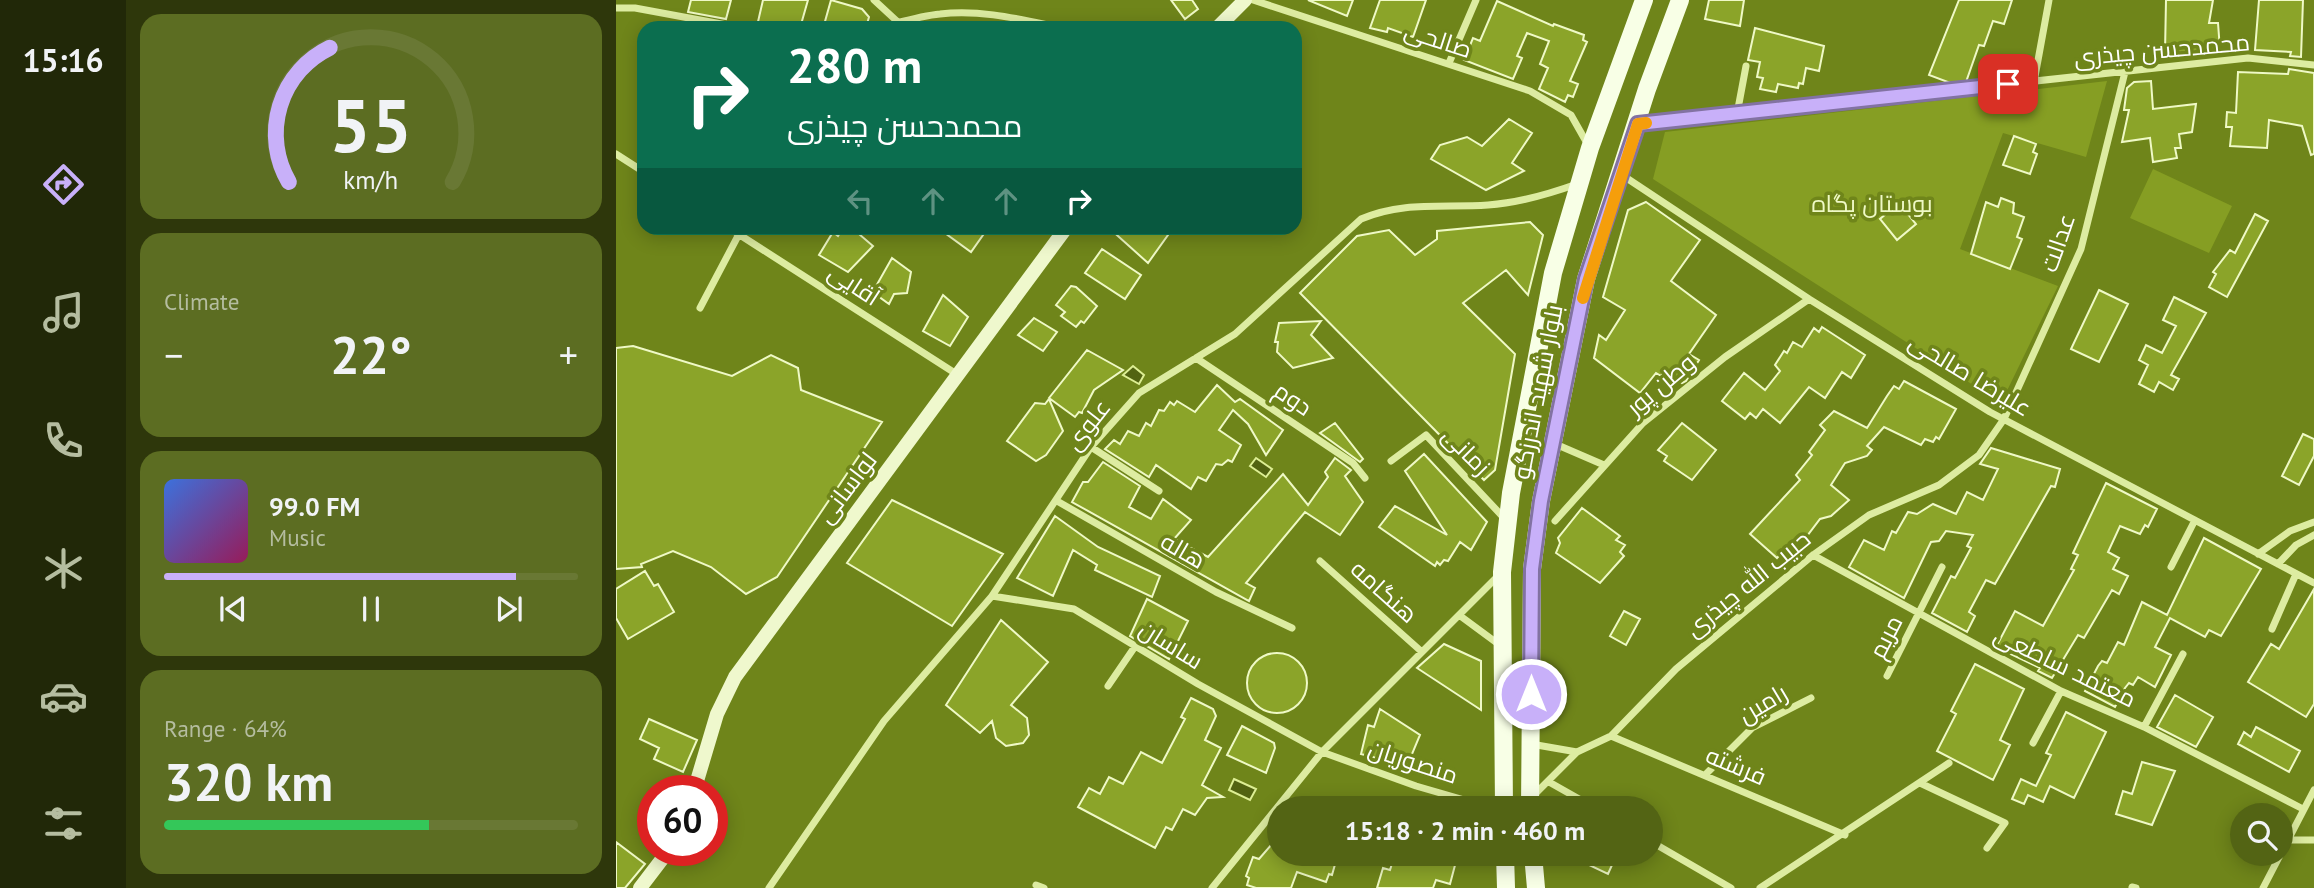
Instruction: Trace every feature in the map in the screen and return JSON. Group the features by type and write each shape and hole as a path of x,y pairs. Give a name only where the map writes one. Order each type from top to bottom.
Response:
{"main road":[{"path":"1224,21 1245,0"},
{"name":"بلوار شهید اندرزگو","path":"1504,796 1502,572 1507,522 1553,272 1590,148 1644,0"},
{"name":"بلوار شهید اندرزگو","path":"1530,796 1532,569 1553,443 1586,279 1638,124 1647,89 1679,0"},
{"name":"لواسانی","path":"699,775 717,714 735,677 1061,235"},
{"path":"640,888 657,866"},
{"path":"1505,866 1506,888"},
{"path":"1534,866 1536,888"}],"street":[{"path":"874,0 896,21"},
{"name":"صالحی","path":"1253,0 1530,91 1571,115 1590,148"},
{"path":"1449,63 1476,0"},
{"path":"2034,82 2049,0"},
{"path":"616,8 635,8 705,21"},
{"path":"914,21 939,14 977,13 1023,21"},
{"name":"محمدحسن چیذری","path":"1638,124 2248,58 2314,65"},
{"path":"1737,114 1746,66"},
{"name":"عدالت","path":"2004,419 2081,249 2125,72"},
{"path":"616,154 637,168"},
{"name":"علیرضا صالحی","path":"1621,175 1809,299 2004,419 2314,583"},
{"name":"علوی","path":"769,888 884,721 992,596 1091,447 1139,393 1236,334 1361,219 1380,211 1410,205 1489,205 1549,194 1578,184"},
{"path":"699,308 738,235"},
{"name":"آقایی","path":"741,235 958,376"},
{"name":"وطن پور","path":"1555,521 1643,423 1725,357 1809,299"},
{"name":"دوم","path":"1196,358 1353,463 1365,478"},
{"name":"حبیب الله چیذری","path":"1537,796 1577,752 1611,736 1676,668 1813,555 1869,515 1939,485 1979,455 2004,419"},
{"name":"زمانی","path":"1391,461 1426,435 1507,522"},
{"path":"1553,443 1604,465"},
{"path":"1091,447 1159,491"},
{"name":"هاله","path":"1057,501 1216,592 1293,628"},
{"path":"2171,567 2194,520"},
{"path":"2258,554 2290,531 2314,522"},
{"path":"2278,564 2296,545 2314,535"},
{"name":"معتمد ساطعی","path":"1813,555 2061,691 2144,727 2303,809"},
{"name":"هنگامه","path":"1320,561 1422,652"},
{"name":"مریم","path":"1887,676 1942,567"},
{"path":"1212,888 1322,752 1502,572"},
{"path":"2272,629 2297,574"},
{"name":"ساسان","path":"992,596 1074,609 1198,684 1322,752"},
{"path":"1459,615 1502,647"},
{"path":"1108,685 1136,645"},
{"path":"2144,727 2183,654"},
{"path":"2033,743 2061,691"},
{"name":"رامین","path":"1706,774 1752,728 1811,698"},
{"name":"فرشته","path":"1611,736 1845,835"},
{"path":"1531,744 1577,752"},
{"name":"منصوریان","path":"1322,752 1451,796"},
{"path":"1760,888 1845,835 1949,763"},
{"path":"1549,782 1574,796"},
{"path":"1920,783 2005,823 1987,848"},
{"path":"2293,830 2314,790"},
{"path":"2293,840 2314,840"},
{"path":"1663,849 1731,888"},
{"path":"2263,888 2274,866"}],"green space":[{"name":"بوستان پگاه","path":"2107,81 2086,157 2003,133 1960,249 2058,286 2001,403 1653,179 1665,132"},
{"path":"2153,169 2232,206 2209,253 2130,218"}],"shaded area":[{"path":"1133,366 1144,375 1139,384 1123,375"},
{"path":"1256,458 1272,469 1266,477 1250,466"},
{"path":"1234,779 1256,789 1250,800 1229,790"}],"building":[{"path":"691,0 731,0 726,19 688,12"},
{"path":"763,0 808,0 802,21 758,21"},
{"path":"831,0 862,9 869,17 868,21 825,21"},
{"path":"1171,0 1192,0 1198,9 1185,19"},
{"path":"1308,0 1353,0 1347,16"},
{"path":"1380,0 1426,0 1413,37 1388,28 1387,32 1370,28"},
{"path":"1709,0 1744,0 1740,26 1705,19"},
{"path":"1959,0 2012,0 2004,24 1993,21 1984,46 1979,45 1966,82 1953,84 1929,75"},
{"path":"2166,0 2213,0 2209,23 2218,23 2220,50 2165,53"},
{"path":"2259,0 2303,0 2301,57 2290,56 2291,52 2255,50"},
{"path":"1497,1 1553,26 1554,24 1584,35 1583,40 1587,42 1570,81 1578,84 1573,97 1568,95 1565,102 1539,89 1548,68 1540,64 1549,41 1527,33 1517,56 1522,58 1513,79 1464,60 1473,38 1480,41"},
{"path":"1755,28 1824,46 1819,71 1806,68 1803,84 1799,83 1798,88 1778,84 1776,92 1760,89 1763,78 1757,77 1760,62 1748,60"},
{"path":"2289,69 2314,73 2314,154 2311,155 2302,126 2269,120 2267,148 2230,146 2232,127 2226,127 2227,112 2236,113 2238,72 2288,74"},
{"path":"2151,81 2153,109 2196,104 2192,132 2179,134 2181,148 2175,148 2177,158 2153,162 2150,138 2122,142 2129,110 2124,110 2127,88 2134,82"},
{"path":"1509,119 1532,133 1512,163 1524,171 1486,190 1431,159 1440,145 1467,137 1482,146"},
{"path":"2014,136 2036,144 2033,152 2037,154 2030,174 2003,165"},
{"path":"2001,198 2014,203 2013,213 2024,217 2017,237 2022,239 2010,269 1971,254 1986,202 1998,207"},
{"path":"1646,202 1700,240 1671,281 1716,315 1689,354 1699,360 1686,381 1682,383 1664,371 1661,376 1656,373 1640,393 1594,358 1599,335 1606,340 1625,310 1603,297 1628,210"},
{"path":"1899,203 1916,224 1897,240 1880,219"},
{"path":"2255,214 2268,221 2227,297 2209,287 2216,274 2213,272 2230,250 2235,253"},
{"path":"1530,222 1543,235 1528,295 1506,270 1463,303 1515,354 1495,470 1484,480 1300,293 1357,236 1389,230 1415,255 1437,239 1437,231"},
{"path":"831,235 860,235 873,246 848,272 819,255"},
{"path":"948,235 983,235 971,252"},
{"path":"1117,235 1168,235 1148,263"},
{"path":"1102,249 1141,275 1125,299 1085,273"},
{"path":"892,258 911,272 907,293 894,294 889,304 878,296 875,288"},
{"path":"1071,286 1076,287 1097,306 1084,323 1081,321 1076,327 1061,316 1065,312 1056,305"},
{"path":"2099,290 2128,304 2099,362 2071,349"},
{"path":"943,295 968,317 950,346 923,331"},
{"path":"2174,297 2206,313 2171,375 2179,379 2173,390 2159,382 2154,392 2139,384 2148,365 2139,360 2146,345 2162,353 2176,326 2163,320"},
{"path":"1034,318 1057,332 1043,351 1018,335"},
{"path":"1321,321 1311,335 1333,358 1293,368 1277,352 1278,342 1275,342 1279,323"},
{"path":"1822,327 1865,355 1851,378 1842,372 1825,398 1809,387 1780,423 1763,409 1756,418 1750,413 1745,419 1722,401 1744,373 1765,390 1780,371 1775,365 1784,351 1787,353 1793,342 1802,347 1814,328 1819,332"},
{"path":"633,346 732,376 771,355 798,368 801,390 882,422 777,577 746,594 711,567 673,551 641,564 642,567 616,569 616,348"},
{"path":"1087,350 1123,370 1094,390 1082,413 1079,412 1075,417 1049,398"},
{"path":"1904,381 1956,409 1939,439 1936,437 1933,442 1925,439 1921,445 1884,427 1867,446 1872,450 1867,456 1845,463 1831,485 1849,500 1831,516 1820,519 1807,536 1796,538 1777,558 1750,534 1800,480 1796,475 1812,455 1809,452 1825,430 1820,425 1834,411 1867,428 1894,386 1899,389"},
{"path":"1217,385 1235,402 1240,399 1283,430 1266,455 1248,424 1233,410 1219,430 1241,445 1232,462 1228,460 1222,465 1216,464 1206,481 1198,477 1191,489 1156,465 1149,477 1105,449 1114,440 1120,444 1128,431 1139,436 1146,423 1151,426 1159,410 1164,411 1170,402 1174,405 1177,401 1195,412"},
{"path":"1049,399 1063,431 1046,455 1036,461 1007,441 1035,403 1045,404"},
{"path":"1335,423 1363,459 1360,462 1320,433"},
{"path":"1682,423 1716,450 1692,480 1664,461 1667,456 1658,450"},
{"path":"2303,434 2314,439 2314,456 2299,485 2282,476"},
{"path":"1991,448 2060,469 2055,487 2051,486 1995,584 1986,580 1969,612 1975,616 1967,632 1932,613 1951,576 1955,578 1971,548 1967,546 1973,535 1946,531 1939,541 1931,542 1904,598 1849,567 1864,540 1884,550 1892,531 1896,533 1908,512 1917,514 1933,504 1956,514 1967,492 1983,500 1998,469 1980,464"},
{"path":"1424,454 1487,522 1471,550 1460,542 1448,561 1444,560 1440,565 1437,562 1435,566 1379,527 1395,506 1447,535 1405,471"},
{"path":"1335,458 1351,470 1345,476 1363,502 1340,535 1305,512 1246,583 1255,588 1249,601 1072,502 1083,482 1088,482 1103,462 1140,486 1129,507 1151,519 1163,499 1191,520 1174,539 1208,557 1283,474 1308,505 1328,477 1325,472"},
{"path":"2106,483 2157,509 2148,527 2145,525 2140,534 2120,526 2108,552 2119,558 2113,569 2128,576 2119,594 2112,590 2084,638 2078,635 2052,678 2038,671 2040,668 1996,647 2015,611 2043,626 2074,570 2071,569 2078,555 2073,553"},
{"path":"892,500 1003,554 952,626 847,563"},
{"path":"1582,508 1620,536 1616,540 1625,545 1620,552 1624,556 1600,583 1556,553 1560,543 1558,538"},
{"path":"1055,516 1098,547 1160,576 1152,597 1095,570 1097,565 1073,550 1053,596 1017,578"},
{"path":"2204,538 2261,569 2221,636 2209,630 2205,637 2170,618 2155,647 2171,655 2155,687 2138,677 2133,685 2129,683 2125,688 2115,707 2085,691 2098,666 2102,661 2107,663 2118,642 2124,645 2142,602 2167,615"},
{"path":"645,571 654,586 658,584 674,612 628,639 616,618 616,589"},
{"path":"2314,589 2314,704 2306,717 2248,682 2271,644 2279,649"},
{"path":"1147,599 1188,621 1169,659 1130,636"},
{"path":"1624,611 1640,619 1626,645 1610,636"},
{"path":"1001,620 1048,662 1011,705 1027,718 1029,735 1023,743 1006,746 996,738 992,721 980,733 946,705"},
{"path":"1444,644 1481,661 1481,710 1417,668"},
{"path":"1271,653 1283,653 1302,666 1307,683 1305,695 1294,708 1283,713 1271,713 1252,700 1247,689 1247,677 1260,658"},
{"path":"1975,664 2024,689 2000,740 2010,745 1993,780 1937,751 1956,714 1951,711"},
{"path":"2175,695 2213,717 2196,747 2157,727"},
{"path":"1191,698 1213,709 1216,716 1205,740 1221,748 1202,785 1223,797 1207,798 1195,815 1183,809 1172,830 1166,827 1155,848 1078,807 1089,788 1100,794 1109,777 1123,784 1141,752 1162,763 1185,719 1181,717"},
{"path":"1380,709 1420,735 1407,766 1361,754 1368,725 1374,727"},
{"path":"2066,712 2106,732 2074,798 2050,786 2043,802 2028,795 2024,804 2012,799 2021,779 2036,786 2051,755 2046,753"},
{"path":"649,719 697,740 683,772 654,759 659,748 640,739"},
{"path":"1242,726 1274,743 1275,748 1266,773 1227,755"},
{"path":"2256,727 2300,751 2289,772 2238,744 2244,732 2251,737"},
{"path":"2142,762 2175,771 2152,825 2116,814 2123,791 2132,794"},
{"path":"616,842 637,858 637,866 643,866 625,888 616,888"},
{"path":"1267,850 1267,866 1335,866 1326,882 1297,872 1291,888 1256,888 1247,885 1249,878 1246,876 1253,857 1259,859"},
{"path":"1391,866 1455,866 1450,884 1436,880 1433,888 1377,888 1383,868 1390,870"},
{"path":"1591,866 1612,866 1608,874"}],"slow traffic":[{"path":"1583,298 1586,279 1638,124 1646,123"}],"route":[{"path":"1531,694 1532,569 1541,501 1586,279 1638,124 2008,84"}]}
